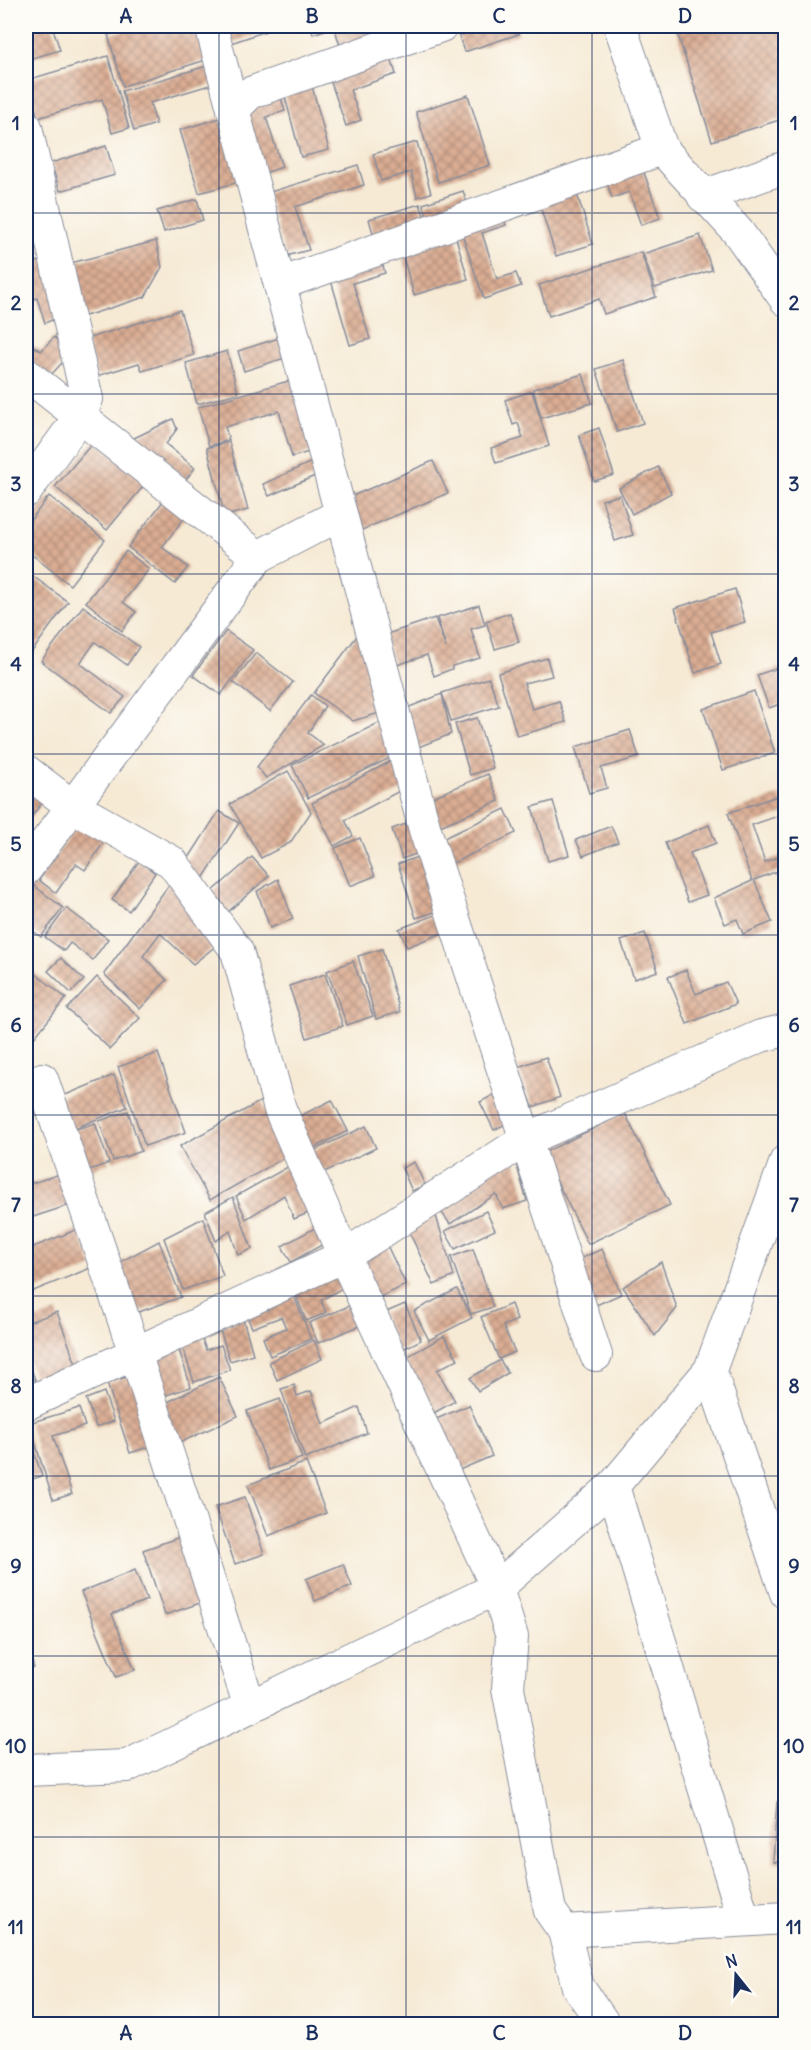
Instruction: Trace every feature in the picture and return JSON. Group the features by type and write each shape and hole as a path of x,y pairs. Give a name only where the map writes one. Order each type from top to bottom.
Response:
{"street":[{"path":"211,26 425,830 596,1355"},
{"path":"233,110 250,93 441,26"},
{"path":"620,26 662,149 738,232 786,300"},
{"path":"26,127 87,399 79,417 26,491"},
{"path":"280,284 662,149"},
{"path":"703,196 786,168"},
{"path":"26,374 258,557"},
{"path":"26,869 258,557 340,514"},
{"path":"26,771 72,806 172,862 237,951 280,1110 344,1256 497,1588 512,1637 508,1688 550,1911 564,1931 578,1988 604,2025"},
{"path":"26,1404 344,1256 525,1140 761,1036 786,1030"},
{"path":"42,1079 135,1353 250,1707"},
{"path":"26,1770 127,1766 497,1588 613,1486 710,1370 786,1161"},
{"path":"710,1370 786,1593"},
{"path":"613,1486 744,1920"},
{"path":"564,1931 786,1918"}],"building":[{"path":"26,26 52,26 60,50 26,60"},
{"path":"140,26 195,26 206,60 123,86 108,35"},
{"path":"224,26 273,26 275,28 228,44"},
{"path":"311,26 330,26 331,28 313,34"},
{"path":"334,26 354,26 355,29 375,26 379,37 341,49"},
{"path":"491,26 516,26 519,34 464,52 459,36"},
{"path":"675,26 786,26 786,118 712,141"},
{"path":"390,55 396,74 350,90 361,120 346,126 329,77"},
{"path":"108,56 129,128 112,133 102,99 38,118 27,80"},
{"path":"207,66 213,84 150,103 156,124 134,131 122,91"},
{"path":"312,86 329,150 301,157 284,93"},
{"path":"468,95 490,165 438,182 416,112"},
{"path":"281,98 285,111 266,117 282,167 262,174 242,110"},
{"path":"220,118 239,182 199,193 180,130"},
{"path":"417,142 431,193 417,197 411,172 381,181 373,154"},
{"path":"106,146 115,175 60,191 51,163"},
{"path":"640,161 660,218 641,225 629,192 612,198 604,174"},
{"path":"358,165 364,185 295,207 309,250 286,256 267,193"},
{"path":"575,188 593,244 556,256 538,200"},
{"path":"463,191 468,206 428,218 423,204"},
{"path":"197,199 203,220 164,232 157,211"},
{"path":"420,204 426,221 374,237 369,219"},
{"path":"502,211 506,225 482,233 497,279 516,273 521,286 484,299 459,225"},
{"path":"454,231 468,279 414,295 400,247"},
{"path":"700,235 712,270 655,288 643,254"},
{"path":"156,241 162,267 145,297 79,318 63,265"},
{"path":"641,252 656,297 604,314 599,299 549,316 539,285"},
{"path":"380,255 385,273 353,283 370,339 350,345 328,270"},
{"path":"45,257 61,316 45,323 37,298 26,302 26,269"},
{"path":"180,310 194,355 142,371 139,363 97,376 86,339"},
{"path":"285,336 291,356 244,371 238,351"},
{"path":"54,337 71,353 50,376 26,358 26,351 30,344 41,351"},
{"path":"227,351 238,393 197,404 186,363"},
{"path":"623,360 643,423 617,432 596,369"},
{"path":"583,374 592,403 541,418 533,389"},
{"path":"299,378 319,449 292,457 279,411 225,427 229,440 209,446 198,407"},
{"path":"532,391 549,446 496,463 491,448 523,438 518,423 513,425 505,400"},
{"path":"173,419 177,429 166,444 195,468 183,483 128,441"},
{"path":"599,428 614,475 594,481 579,435"},
{"path":"95,440 146,483 107,530 55,487"},
{"path":"229,442 248,510 225,516 207,448"},
{"path":"318,459 324,472 269,496 263,484"},
{"path":"433,461 448,493 362,530 348,498"},
{"path":"658,467 671,493 632,514 619,488"},
{"path":"620,495 633,535 615,541 602,500"},
{"path":"49,496 105,540 70,585 26,550 26,526"},
{"path":"167,496 189,512 162,547 188,567 175,584 128,547"},
{"path":"126,551 149,569 123,602 136,612 122,631 86,602"},
{"path":"26,571 68,602 26,660"},
{"path":"735,589 745,622 711,632 721,664 695,673 675,608"},
{"path":"479,605 485,625 471,629 480,658 452,666 452,669 434,676 427,655 394,666 384,635 435,618 446,648 437,618"},
{"path":"83,606 139,647 127,665 95,642 80,663 125,697 111,713 41,661"},
{"path":"510,613 519,642 495,649 486,621"},
{"path":"363,628 386,711 353,721 314,693"},
{"path":"226,631 253,650 221,695 193,675"},
{"path":"256,653 293,682 270,711 233,682"},
{"path":"547,658 552,676 524,683 532,709 559,701 566,722 517,736 498,673"},
{"path":"786,665 786,702 769,708 757,675"},
{"path":"489,678 499,706 451,721 442,693"},
{"path":"754,691 775,753 723,770 703,709"},
{"path":"442,694 451,734 406,752 397,712"},
{"path":"311,695 325,706 308,733 324,745 266,778 257,767"},
{"path":"477,718 493,768 470,775 455,724"},
{"path":"385,720 400,753 308,798 292,765"},
{"path":"630,730 639,757 601,768 607,788 589,793 575,747"},
{"path":"393,760 407,787 345,820 353,836 334,846 312,803"},
{"path":"288,771 311,812 290,843 261,858 230,804"},
{"path":"488,774 499,801 440,826 428,799"},
{"path":"26,781 46,798 28,821 26,818"},
{"path":"780,795 786,813 752,825 765,862 786,854 786,868 754,880 772,922 743,934 737,919 725,924 714,898 752,881 728,813"},
{"path":"553,801 569,855 548,861 532,807"},
{"path":"505,809 516,833 451,864 440,840"},
{"path":"219,811 239,823 198,886 185,864"},
{"path":"80,821 106,839 85,870 76,864 56,893 39,880"},
{"path":"414,821 424,851 402,859 392,829"},
{"path":"709,825 716,843 690,853 707,895 688,902 665,843"},
{"path":"611,826 618,842 583,856 576,840"},
{"path":"360,838 375,876 350,886 335,848"},
{"path":"423,855 441,910 416,918 398,864"},
{"path":"252,857 269,876 222,917 205,898"},
{"path":"139,861 155,873 129,911 112,900"},
{"path":"278,879 293,919 270,928 257,891"},
{"path":"171,882 217,945 193,964 160,933 143,956 167,980 140,1009 104,974"},
{"path":"32,884 63,908 41,937 26,926 26,892"},
{"path":"66,908 108,939 93,960 70,943 64,951 45,937"},
{"path":"443,912 450,930 407,947 399,929"},
{"path":"645,933 658,971 634,979 621,941"},
{"path":"382,949 400,1012 376,1019 358,956"},
{"path":"61,958 84,980 71,993 48,971"},
{"path":"353,961 373,1016 347,1025 327,971"},
{"path":"30,969 66,998 30,1043 26,1039 26,974"},
{"path":"686,970 696,994 726,982 736,1004 687,1024 668,977"},
{"path":"325,974 343,1026 307,1038 289,986"},
{"path":"97,977 140,1018 110,1049 67,1009"},
{"path":"158,1053 186,1132 145,1146 118,1067"},
{"path":"546,1057 560,1097 533,1107 518,1067"},
{"path":"114,1075 127,1107 70,1130 58,1098"},
{"path":"499,1092 514,1120 494,1130 480,1102"},
{"path":"332,1100 348,1131 303,1153 288,1122"},
{"path":"261,1101 291,1154 210,1200 180,1146"},
{"path":"128,1111 141,1151 113,1161 99,1121"},
{"path":"625,1113 670,1205 588,1244 543,1153"},
{"path":"95,1123 109,1163 78,1174 64,1133"},
{"path":"366,1126 376,1148 320,1174 310,1152"},
{"path":"513,1153 527,1201 503,1209 496,1194 450,1224 437,1206"},
{"path":"414,1162 425,1185 412,1191 402,1168"},
{"path":"293,1164 313,1211 294,1219 284,1195 246,1219 236,1196"},
{"path":"66,1172 76,1203 30,1218 26,1206 26,1185"},
{"path":"233,1197 252,1249 238,1255 230,1231 216,1241 205,1212"},
{"path":"434,1209 454,1276 434,1285 406,1225"},
{"path":"486,1211 495,1230 455,1249 445,1231"},
{"path":"203,1218 223,1276 183,1290 164,1238"},
{"path":"26,1223 31,1239 26,1241"},
{"path":"320,1225 329,1241 291,1262 282,1246"},
{"path":"78,1229 93,1267 26,1294 26,1250"},
{"path":"384,1239 406,1285 374,1300 353,1254"},
{"path":"159,1241 181,1297 136,1313 118,1263"},
{"path":"473,1249 493,1307 471,1314 451,1257"},
{"path":"602,1249 621,1294 594,1306 575,1261"},
{"path":"661,1262 677,1308 655,1336 623,1287"},
{"path":"341,1264 348,1285 321,1300 326,1313 306,1321 293,1287"},
{"path":"291,1288 311,1339 270,1356 263,1338 286,1328 281,1317 252,1328 246,1314"},
{"path":"457,1289 472,1318 429,1340 414,1311"},
{"path":"356,1303 364,1324 318,1343 309,1323"},
{"path":"405,1304 421,1340 399,1351 382,1314"},
{"path":"511,1304 517,1320 503,1326 515,1352 499,1359 481,1317"},
{"path":"57,1312 77,1367 36,1382 26,1355 26,1323"},
{"path":"243,1319 253,1354 230,1361 219,1327"},
{"path":"201,1336 206,1350 221,1345 230,1370 194,1382 181,1342"},
{"path":"444,1336 458,1359 437,1370 455,1401 434,1413 403,1359"},
{"path":"314,1340 322,1359 277,1380 269,1362"},
{"path":"177,1344 191,1387 154,1399 139,1356"},
{"path":"500,1360 508,1373 478,1391 470,1378"},
{"path":"133,1375 155,1445 130,1453 107,1383"},
{"path":"219,1377 238,1416 177,1444 159,1406"},
{"path":"294,1385 297,1396 311,1391 323,1424 359,1407 367,1433 305,1459 281,1389"},
{"path":"104,1392 114,1421 96,1427 86,1399"},
{"path":"280,1399 302,1458 269,1470 247,1411"},
{"path":"469,1405 492,1456 457,1471 434,1420"},
{"path":"79,1408 85,1426 53,1436 72,1494 53,1500 29,1423"},
{"path":"26,1432 42,1476 26,1481"},
{"path":"306,1462 326,1513 268,1536 248,1485"},
{"path":"245,1497 264,1554 235,1564 215,1507"},
{"path":"180,1537 203,1602 165,1615 143,1550"},
{"path":"343,1564 352,1586 315,1601 306,1579"},
{"path":"135,1570 147,1600 112,1614 135,1670 116,1677 81,1592"},
{"path":"26,1647 28,1647 34,1668 26,1670"},
{"path":"777,1802 786,1803 786,1863 773,1862"}]}
